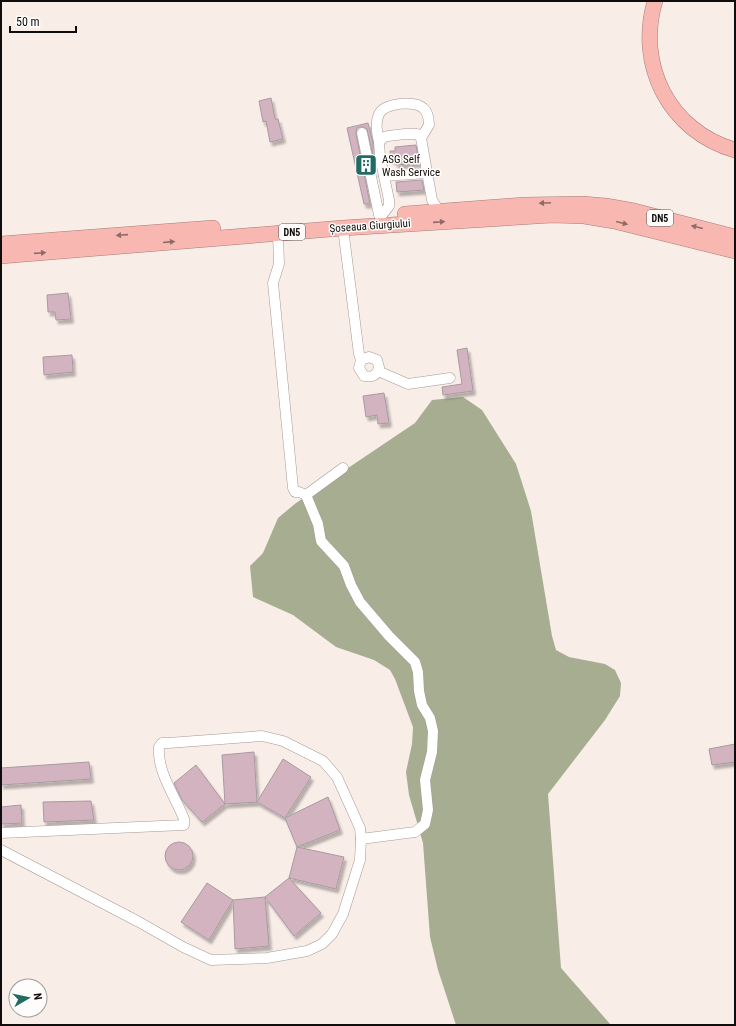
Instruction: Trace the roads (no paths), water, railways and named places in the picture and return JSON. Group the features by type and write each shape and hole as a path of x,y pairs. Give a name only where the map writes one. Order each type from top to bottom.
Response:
{"highway":[{"path":"655,1 651,19 649,42 655,73 664,93 677,113 695,130 716,143 735,150"},
{"name":"Șoseaua Giurgiului","path":"1,244 548,203 606,206 634,211 733,248"},
{"name":"Șoseaua Giurgiului","path":"1,256 343,228 535,215 566,215 614,221 733,248"}],"lane":[{"path":"380,215 389,206 380,157 377,120 379,113 383,109 395,105 418,105 426,112 429,125 421,138 432,200 440,211"},
{"path":"362,132 380,215"},
{"path":"379,142 384,137 405,134 416,134 421,138"},
{"path":"384,176 427,173"},
{"path":"343,228 361,360 359,368 364,376 374,376 378,371 379,363 373,357 366,357 361,360"},
{"path":"278,233 279,264 273,283 293,488 295,492 306,495 318,524 321,541 344,566 351,585 360,602 389,636 415,662 418,672 418,691 422,705 430,718 433,731 432,752 425,780 428,810 425,824 415,832 361,839"},
{"path":"378,371 408,384 450,378"},
{"path":"306,495 343,468"},
{"path":"1,833 184,825 184,819 167,783 158,755 158,747 168,742 262,736 283,741 323,761 338,777 360,828 361,839 360,860 343,914 332,934 322,944 307,951 267,958 211,960 183,947 139,922 1,850"}],"place":[{"name":"ASG Self Wash Service","path":"366,165"}]}
